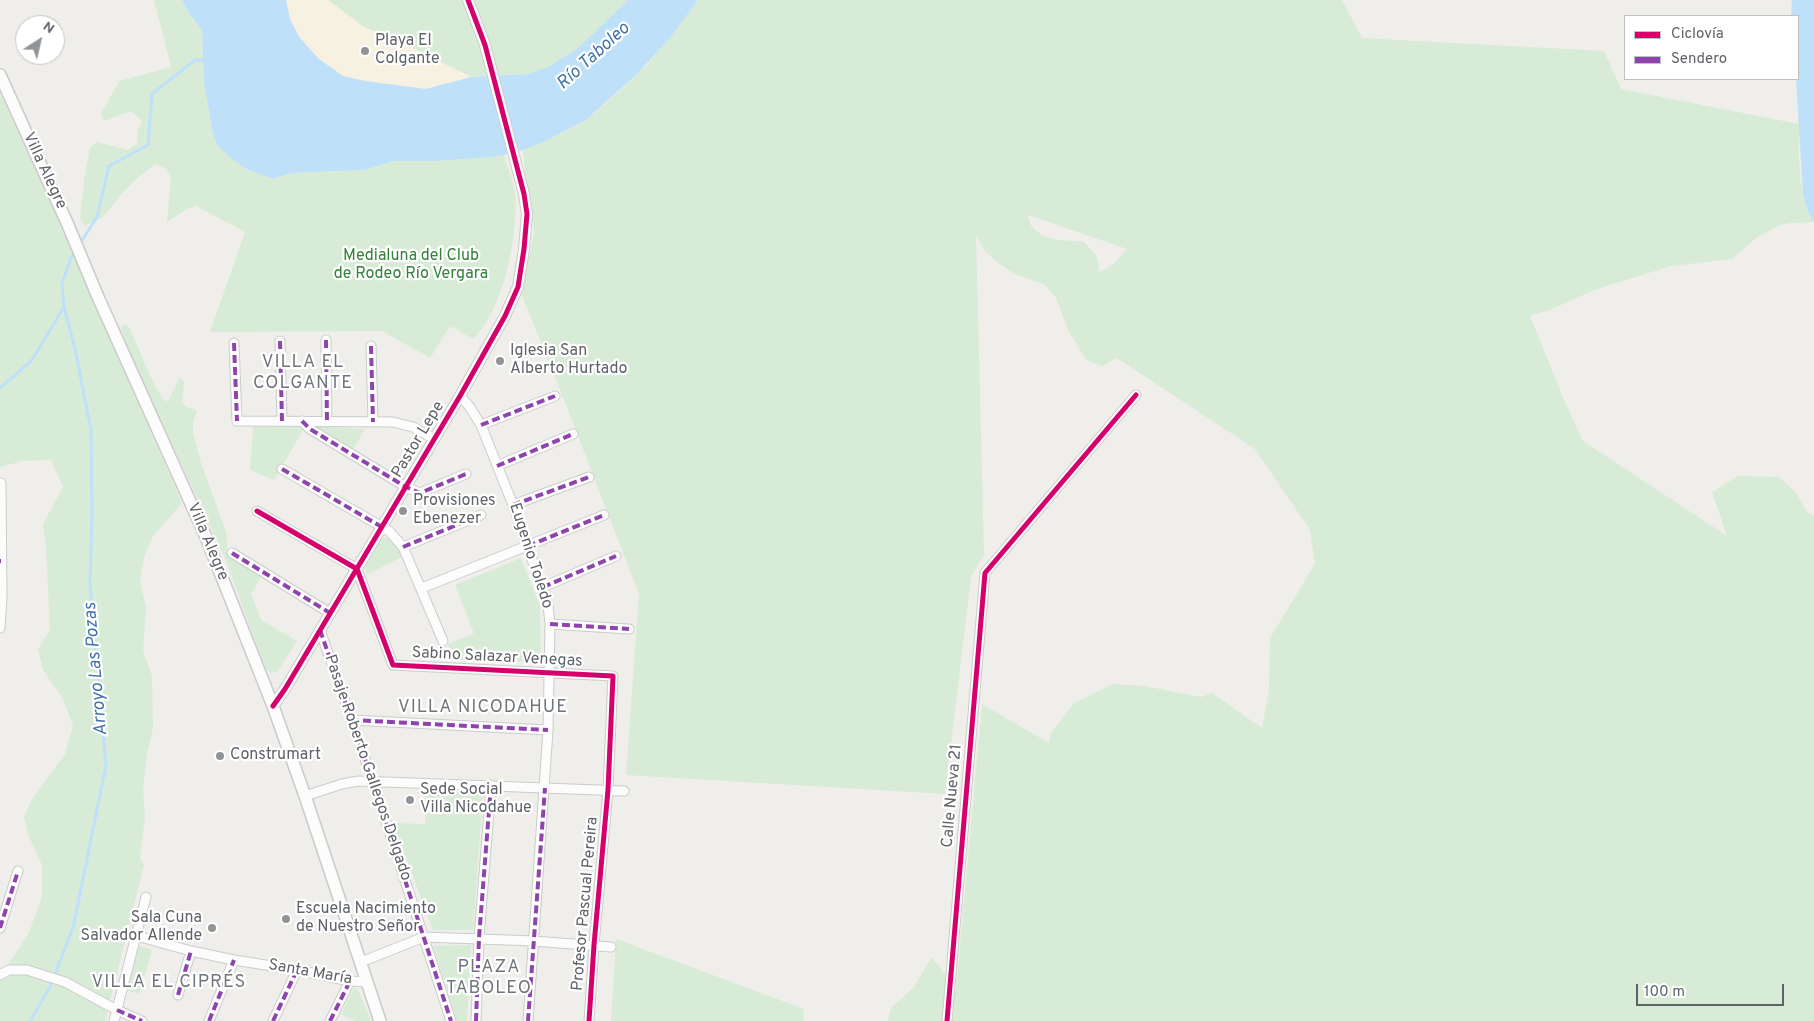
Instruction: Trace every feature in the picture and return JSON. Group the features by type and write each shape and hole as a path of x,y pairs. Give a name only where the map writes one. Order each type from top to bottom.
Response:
{"main road":[{"name":"Villa Alegre","path":"0,75 87,266 98,297 206,538 305,796 380,1021"}],"street":[{"name":"Pastor Lepe","path":"272,706 285,689 460,396 501,323 518,287 527,231 527,214 518,168 485,45 468,0"},
{"path":"280,340 282,421"},
{"path":"326,340 327,422"},
{"path":"234,344 237,421 403,424 413,427 434,440"},
{"path":"371,346 373,422"},
{"name":"Calle Nueva 21","path":"947,1021 985,573 1136,395"},
{"name":"Eugenio Toledo","path":"460,396 470,406 481,425 514,505 548,605 550,624 548,730 528,1021"},
{"path":"481,425 554,396"},
{"path":"302,421 310,429 406,487 420,493 466,474"},
{"path":"497,466 573,434"},
{"path":"282,469 389,531 403,547 444,641"},
{"path":"514,505 589,477"},
{"path":"0,628 1,483"},
{"path":"257,511 356,569"},
{"path":"403,547 481,515"},
{"path":"422,588 604,515"},
{"path":"232,553 330,614"},
{"path":"542,587 616,556"},
{"name":"Sabino Salazar Venegas","path":"356,569 393,665 613,676"},
{"path":"550,624 629,629"},
{"name":"Pasaje Roberto Gallegos Delgado","path":"320,630 373,782 451,1021"},
{"name":"Profesor Pascual Pereira","path":"589,1021 608,790 613,676"},
{"path":"351,720 548,730"},
{"path":"305,796 342,784 359,781 624,791"},
{"path":"476,1021 479,938 491,785"},
{"path":"0,928 18,871"},
{"path":"114,1021 146,897"},
{"name":"Santa María","path":"136,936 234,960 367,982"},
{"path":"361,962 424,937 534,940 612,947"},
{"path":"178,995 191,951"},
{"path":"208,1021 234,960"},
{"path":"0,975 9,970 27,970 65,982 142,1021"},
{"path":"273,1021 297,970"},
{"path":"330,1021 350,980"}],"green space":[{"name":"Medialuna del Club de Rodeo Río Vergara","path":"154,0 182,0 202,30 204,83 213,134 217,145 273,179 292,173 365,170 393,161 435,161 504,154 515,195 514,231 511,251 501,291 484,326 473,339 450,326 430,358 382,331 210,332 245,232 196,206 189,208 167,222 171,178 167,169 156,164 143,173 123,192 103,217 85,226 80,219 90,148 97,142 128,150 137,144 138,129 143,122 131,111 104,121 101,114 119,81 171,67"},
{"path":"328,0 628,0 578,48 548,67 527,74 471,77 402,43 364,27"},
{"path":"698,0 1342,0 1362,38 1604,51 1621,89 1799,124 1800,174 1804,200 1814,222 1780,225 1756,238 1732,259 1671,266 1594,290 1552,309 1530,316 1583,441 1727,536 1712,492 1738,476 1779,477 1795,492 1807,512 1814,516 1814,1021 888,1021 891,1008 914,987 932,957 956,989 982,704 1049,743 1051,733 1074,703 1113,684 1144,686 1201,697 1212,693 1262,728 1269,690 1270,638 1315,564 1310,530 1255,449 1117,358 1102,366 1086,360 1068,330 1056,298 1045,285 1013,273 997,262 984,250 976,235 984,555 971,577 945,794 626,775 639,594 519,289 531,250 534,231 523,149 544,142 576,126 596,112 647,65","holes":["1028,215 1127,249 1115,263 1100,272 1096,255 1083,241 1049,238 1037,232 1031,226"]},
{"path":"0,94 51,204 182,503 153,536 145,554 140,580 146,609 143,651 152,676 153,728 147,754 143,789 145,816 140,859 144,865 105,1021 0,1021 0,976 28,935 42,897 42,865 29,837 24,817 32,799 65,754 73,726 64,701 43,670 38,649 50,630 43,524 63,487 51,460 23,461 0,467"},
{"path":"122,325 129,327 154,384 165,402 169,399 180,377 184,381 182,403 188,408 195,409 197,412 193,421 193,432 200,460 226,532 228,556 261,577 251,594 261,620 297,641 277,672 271,673 265,668 226,561 137,371 121,329"},
{"path":"253,427 301,427 303,430 274,480 250,470"},
{"path":"317,427 365,429 353,449"},
{"path":"382,538 390,539 396,543 403,556 367,575 365,565 378,541"},
{"path":"521,558 540,606 541,662 452,659 448,644 474,633 455,585"},
{"path":"425,789 483,793 473,930 433,930 393,823 425,824"},
{"path":"616,939 804,1009 803,1021 611,1021"},
{"path":"471,945 467,1021 457,1021 433,946"},
{"path":"139,946 152,950 139,994 126,990"},
{"path":"354,988 357,988 371,1021 355,1021 341,1014"}],"sand":[{"name":"Playa El Colgante","path":"286,0 328,0 364,27 402,43 471,77 426,89 365,81 343,76 319,59 299,37 290,19"}],"water":[{"name":"Río Taboleo","path":"182,0 286,0 290,19 299,37 319,59 343,76 365,81 426,89 471,77 527,74 548,67 578,48 628,0 698,0 669,39 638,73 586,120 544,142 514,153 490,157 435,161 393,161 365,170 292,173 273,179 247,169 232,159 217,145 213,134 204,83 202,30"},
{"path":"1792,0 1814,0 1814,222 1808,212 1803,195 1796,80 1799,80 1799,15 1791,15"}],"waterway":[{"path":"79,245 97,217 109,166 148,145 152,94 195,60 206,60"},
{"path":"0,388 32,360 64,307 62,284 70,260 76,250"},
{"name":"Arroyo Las Pozas","path":"30,1021 49,989 73,928 106,765 90,584 92,515 91,430 75,349 64,307"}],"marked path":[{"path":"326,340 327,422"},
{"path":"280,341 282,421"},
{"path":"234,343 237,421"},
{"path":"371,346 373,422"},
{"path":"481,425 555,396"},
{"path":"302,421 310,429 406,487 420,493 466,474"},
{"path":"497,466 573,434"},
{"path":"282,469 382,527"},
{"path":"513,505 589,477"},
{"path":"403,547 481,515"},
{"path":"528,546 604,515"},
{"path":"232,553 330,613"},
{"path":"543,587 616,556"},
{"path":"550,624 629,629"},
{"path":"320,630 373,782 451,1021"},
{"path":"351,720 548,730"},
{"path":"476,1021 479,938 491,785"},
{"path":"528,1021 545,788"},
{"path":"0,928 18,871"},
{"path":"178,995 191,951"},
{"path":"209,1021 234,960"},
{"path":"273,1021 297,970"},
{"path":"330,1021 350,981"},
{"path":"117,1010 142,1021"}],"cycle path":[{"path":"273,706 460,396 505,316 518,287 527,214 524,194 485,45 468,0"},
{"path":"947,1021 985,573 1136,395"},
{"path":"257,511 357,569 393,665 613,676 608,790 589,1021"}],"place":[{"name":"Playa El Colgante","path":"365,51"},
{"name":"Iglesia San Alberto Hurtado","path":"500,361"},
{"name":"Provisiones Ebenezer","path":"403,511"},
{"name":"Construmart","path":"220,756"},
{"name":"Sede Social Villa Nicodahue","path":"410,800"},
{"name":"Escuela Nacimiento de Nuestro Señor","path":"286,919"},
{"name":"Sala Cuna Salvador Allende","path":"212,928"}],"district":[{"name":"VILLA EL COLGANTE","path":"303,373"},
{"name":"VILLA NICODAHUE","path":"483,708"},
{"name":"PLAZA TABOLEO","path":"489,978"},
{"name":"VILLA EL CIPRÉS","path":"169,983"}]}
